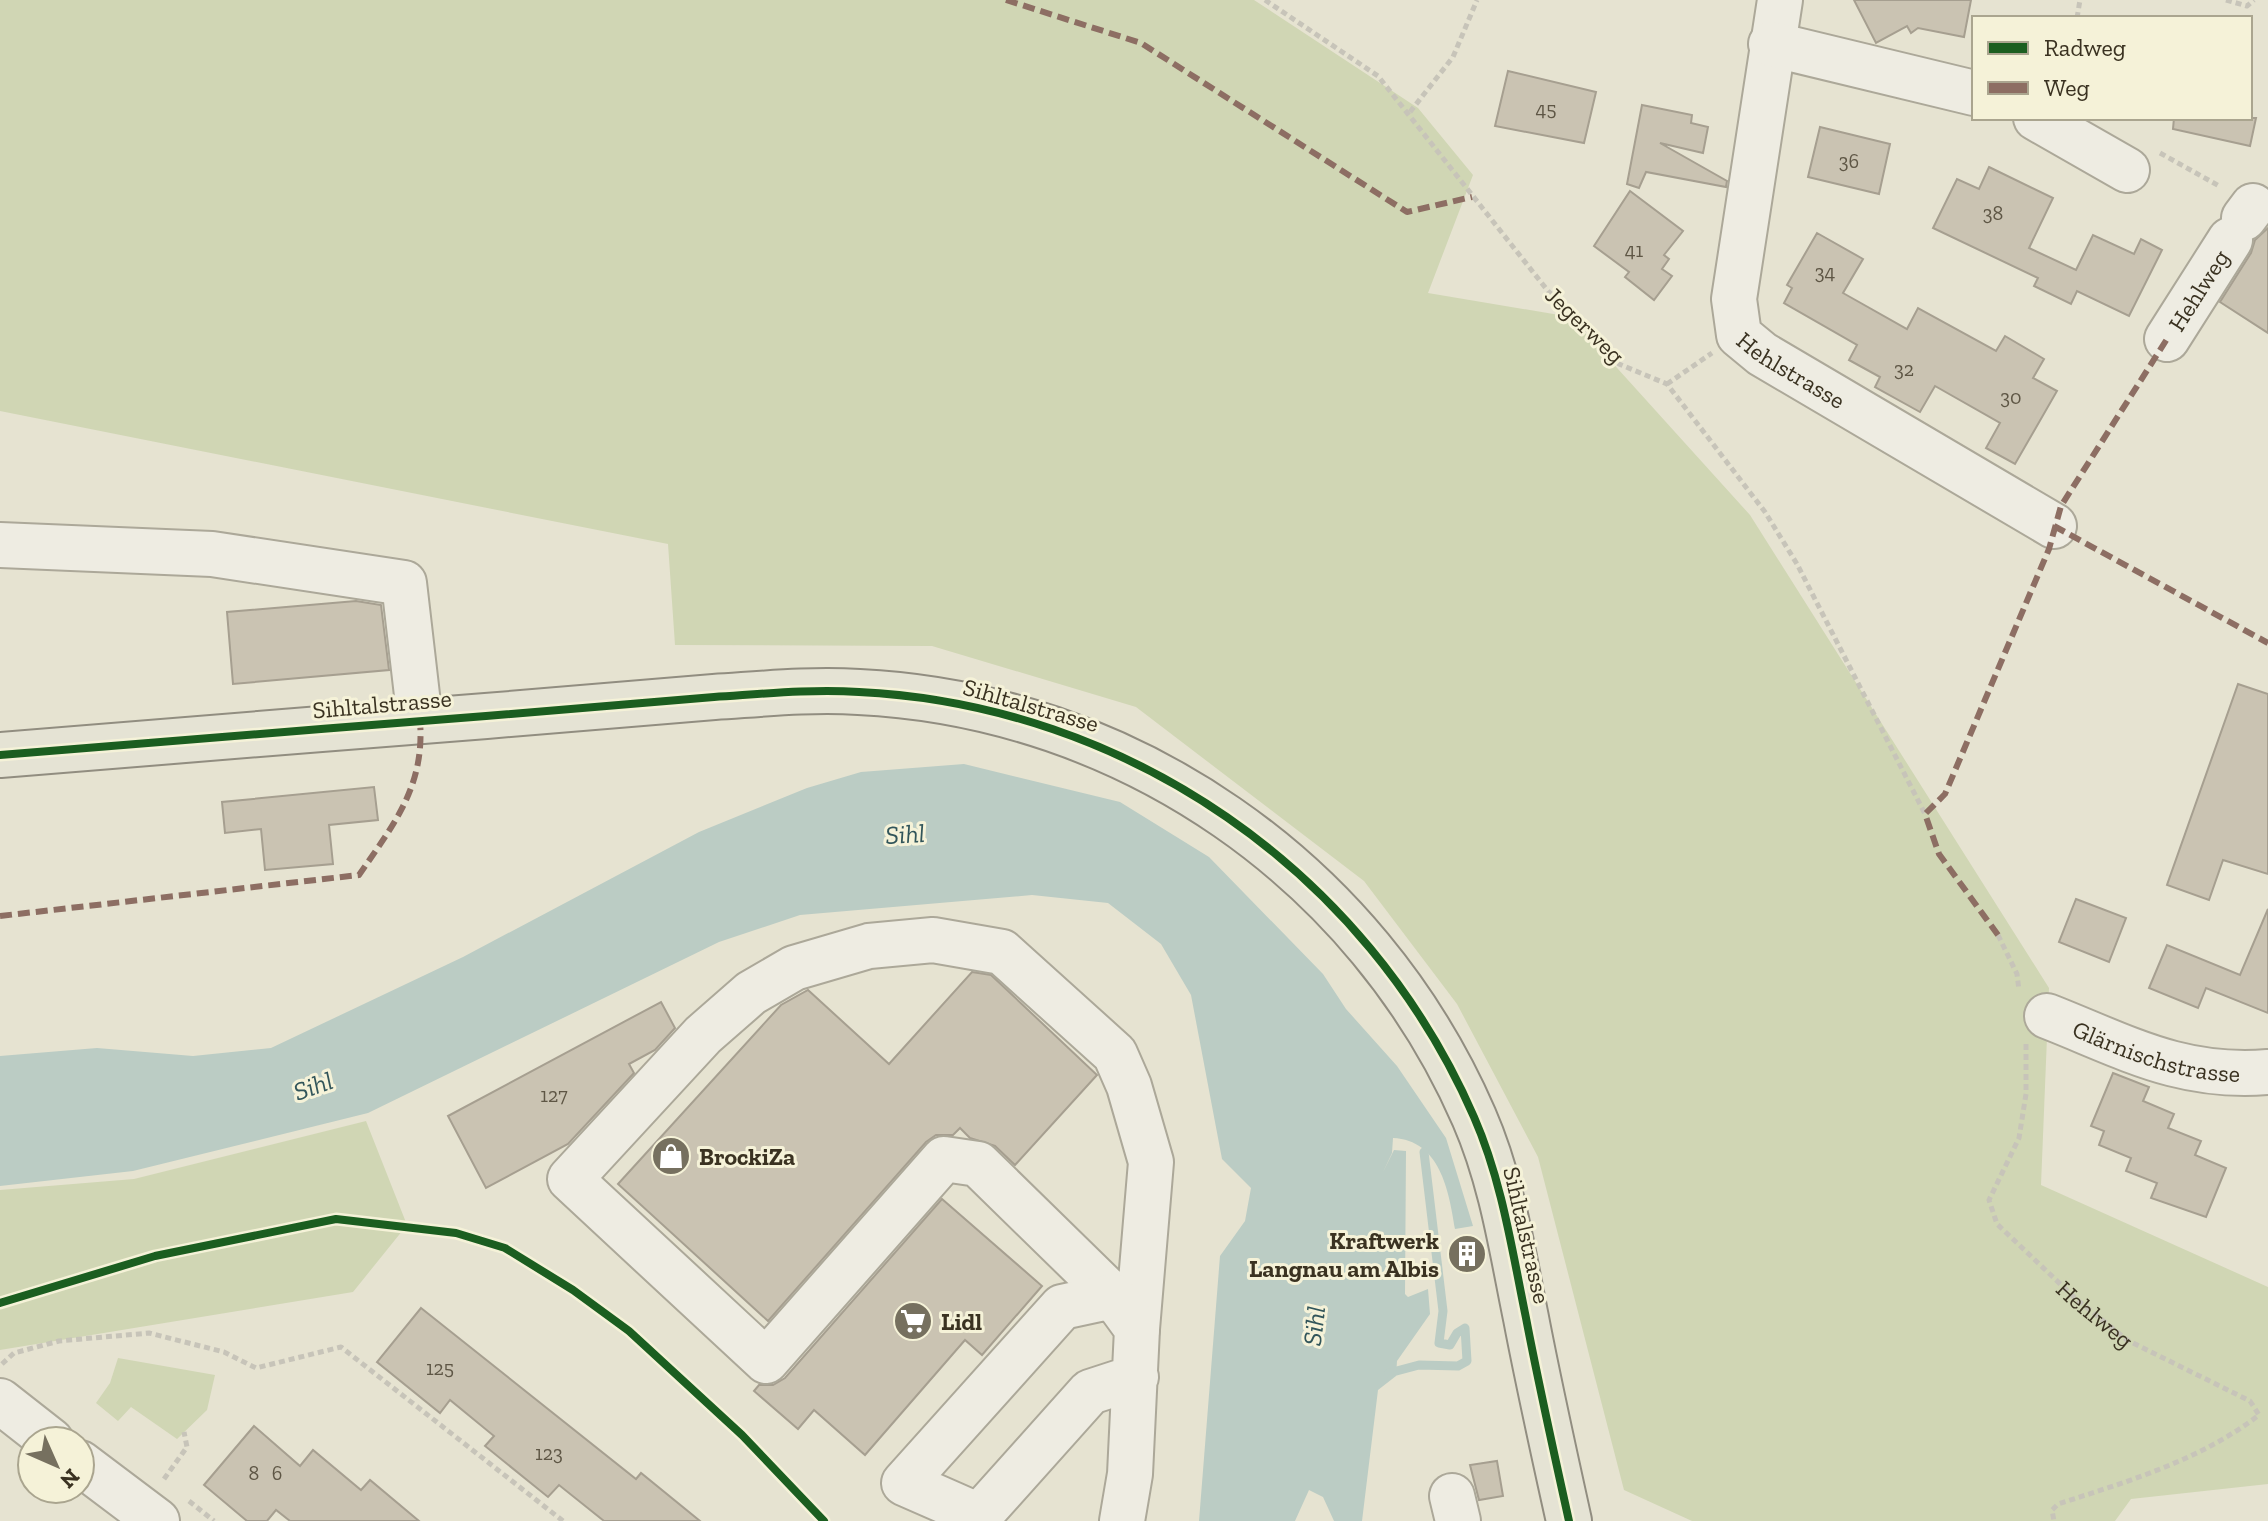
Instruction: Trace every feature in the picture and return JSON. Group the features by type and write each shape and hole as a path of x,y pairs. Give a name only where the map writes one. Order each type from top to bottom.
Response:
{"main road":[{"name":"Sihltalstrasse","path":"0,755 800,692 899,695 987,710 1070,734 1148,767 1220,811 1286,860 1357,931 1409,1000 1460,1087 1488,1154 1500,1194 1569,1521"}],"street":[{"name":"Hehlstrasse","path":"1780,0 1734,299 1739,335 1762,354 2054,526"},
{"path":"1771,44 1972,93"},
{"path":"2041,120 2139,158"},
{"name":"Hehlweg","path":"2167,339 2242,221"},
{"path":"0,545 212,554 404,583 420,721"},
{"path":"1122,1521 1130,1474 1136,1377 1125,1312 1151,1162 1129,1086 1115,1054 1002,952 933,940 869,946 794,968 751,993 703,1035 570,1179 766,1361 944,1159 978,1164 1125,1312"},
{"name":"Glärnischstrasse","path":"2031,1019 2179,1068 2228,1075 2268,1072"},
{"path":"1125,1312 1062,1307 904,1483 979,1516 1090,1392 1136,1377"},
{"path":"0,1401 31,1425"},
{"path":"96,1475 148,1515"}],"path":[{"path":"1410,112 1453,57 1477,0"},
{"path":"2226,0 2247,6 2254,0"},
{"path":"2139,158 2242,221"},
{"path":"1667,384 1739,335"},
{"path":"0,1366 14,1353 59,1341 149,1333 224,1352 256,1368 341,1347 563,1521"},
{"path":"148,1515 187,1447 184,1432"}],"green space":[{"path":"0,0 1254,0 1418,108 1473,175 1428,293 1571,317 1750,515 2049,988 2041,1185 2268,1287 2268,1484 2131,1499 2115,1521 1692,1521 1624,1490 1538,1157 1457,1004 1364,881 1136,707 932,646 675,645 668,544 0,411"},
{"path":"366,1121 407,1225 353,1292 0,1350 0,1190 134,1179"},
{"path":"118,1358 215,1375 207,1410 177,1439 131,1407 118,1421 96,1403 110,1383"}],"water":[{"name":"Sihl","path":"964,764 1120,802 1209,857 1323,974 1346,1009 1397,1066 1446,1138 1473,1226 1455,1229 1445,1184 1432,1158 1422,1148 1393,1138 1392,1153 1383,1172 1394,1150 1406,1151 1405,1294 1408,1297 1428,1289 1430,1314 1397,1361 1396,1376 1378,1390 1362,1521 1334,1521 1323,1497 1309,1490 1295,1521 1199,1521 1220,1256 1245,1221 1251,1188 1222,1159 1191,995 1161,944 1108,903 1032,895 800,915 719,942 368,1113 133,1171 0,1186 0,1056 97,1048 193,1056 271,1048 463,957 699,832 807,788 861,772"}],"building":[{"path":"1854,0 1971,0 1964,37 1918,28 1911,33 1907,26 1876,43"},
{"path":"1508,71 1596,92 1584,143 1495,126"},
{"path":"1642,105 1692,115 1691,123 1708,127 1703,153 1660,143 1727,181 1726,187 1646,172 1639,188 1627,184"},
{"path":"2256,118 2250,146 2173,129 2174,120"},
{"path":"1820,127 1890,144 1879,194 1808,177"},
{"path":"1989,167 2053,198 2029,248 2076,270 2093,235 2134,254 2141,239 2162,250 2129,316 2077,291 2071,304 2034,286 2038,278 1933,228 1957,179 1979,189"},
{"path":"1630,191 1683,231 1664,255 1669,259 1662,269 1672,276 1654,300 1625,277 1629,272 1594,246"},
{"path":"2268,228 2268,333 2220,302 2251,253 2255,240"},
{"path":"1817,233 1863,259 1843,293 1907,329 1918,308 1996,351 2005,336 2044,359 2033,378 2057,391 2015,464 1986,448 2000,423 1935,386 1920,412 1875,387 1880,377 1849,360 1857,345 1784,303 1792,288 1787,285"},
{"path":"356,601 381,605 389,670 233,684 227,612"},
{"path":"2238,684 2268,694 2268,874 2223,860 2209,900 2167,885"},
{"path":"374,787 378,820 329,825 333,864 265,870 261,829 225,833 222,802"},
{"path":"2076,899 2126,918 2109,962 2059,942"},
{"path":"2268,909 2268,1013 2206,988 2198,1008 2149,988 2167,945 2240,975"},
{"path":"972,972 991,975 1097,1075 1015,1165 995,1146 970,1138 960,1128 953,1135 936,1135 926,1142 768,1321 618,1184 781,1005 808,990 889,1064"},
{"path":"661,1002 675,1028 655,1050 629,1064 634,1073 568,1144 486,1188 448,1116"},
{"path":"2113,1073 2149,1087 2143,1101 2174,1114 2168,1128 2201,1141 2195,1155 2226,1168 2206,1217 2151,1198 2157,1183 2126,1171 2131,1158 2099,1145 2104,1131 2091,1126"},
{"name":"Lidl","path":"942,1199 1042,1286 982,1355 965,1340 865,1455 814,1410 798,1429 754,1391 759,1385 773,1385 785,1378"},
{"path":"421,1308 636,1479 641,1473 700,1521 604,1521 559,1485 548,1497 485,1446 494,1436 450,1400 440,1413 377,1362"},
{"path":"254,1426 300,1466 313,1450 361,1490 370,1480 419,1521 290,1521 276,1510 267,1521 247,1521 204,1485"},
{"path":"1497,1461 1503,1496 1479,1500 1470,1465"}],"waterway":[{"path":"1389,1373 1419,1365 1458,1366 1467,1361 1465,1328 1457,1333 1450,1345 1439,1343 1443,1311 1424,1152"}],"marked path":[{"path":"1006,0 1141,43 1407,212 1472,197"},
{"path":"1998,935 1939,854 1925,814 1945,794 2049,549 2061,506 2167,339"},
{"path":"2054,526 2268,643"},
{"path":"0,916 359,875 395,821 412,785 418,765 420,721"}],"cycle path":[{"path":"0,755 714,697 841,691 958,704 1053,729 1143,767 1227,817 1303,878 1370,949 1428,1029 1474,1117 1492,1166 1511,1241 1569,1521"},
{"path":"0,1303 155,1256 336,1219 456,1233 505,1248 573,1290 629,1331 742,1435 824,1521"}],"place":[{"name":"BrockiZa","path":"671,1156"},
{"name":"Kraftwerk Langnau am Albis","path":"1467,1254"},
{"name":"Lidl","path":"913,1321"}]}
